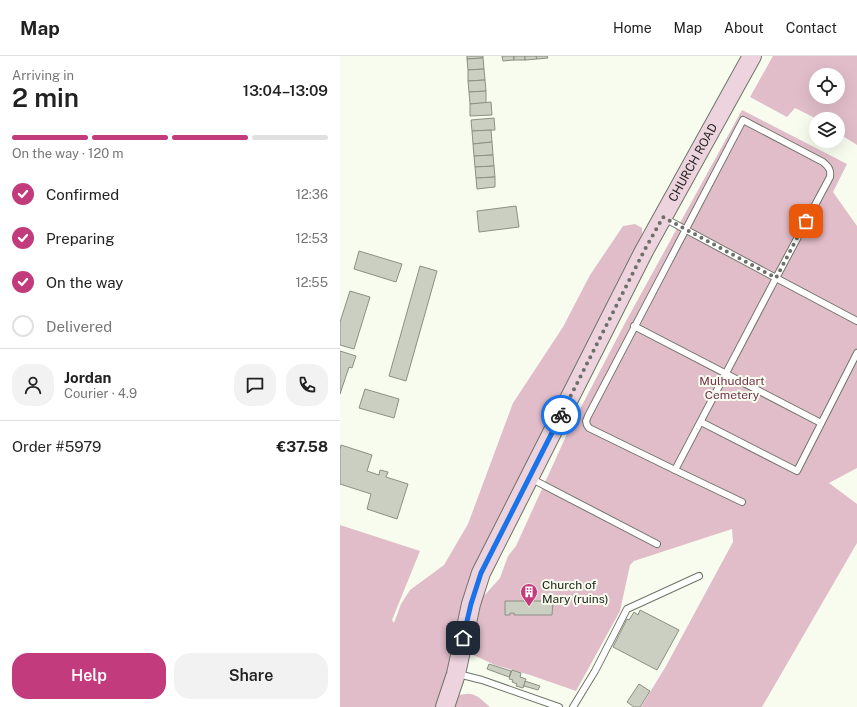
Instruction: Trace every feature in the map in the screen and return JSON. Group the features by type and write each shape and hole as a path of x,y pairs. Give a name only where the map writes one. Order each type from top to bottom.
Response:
{"street":[{"name":"CHURCH ROAD","path":"445,707 456,674 471,604 481,573 644,251 752,56"}],"lane":[{"path":"675,470 830,177 828,166 823,162 743,120 634,326 586,421 586,425 675,470 742,502"},
{"path":"663,217 857,321"},
{"path":"634,326 821,423"},
{"path":"701,422 797,471 857,353"},
{"path":"529,478 657,544"},
{"path":"573,707 595,671 627,609 699,576"},
{"path":"456,674 482,680 559,707"}],"green space":[{"path":"773,56 857,56 857,145 845,137 845,112 809,112 809,115 795,108 787,117 750,97"},
{"name":"Mulhuddart Cemetery","path":"742,110 809,144 809,148 816,148 847,164 833,192 857,226 857,468 829,483 857,504 857,543 762,707 641,707 666,666 733,542 732,529 634,561 630,565 620,611 576,691 495,665 469,653 474,614 483,597 500,578 508,556 516,546 567,434 625,323"},
{"path":"635,224 642,228 642,237 469,588 457,696 472,694 490,707 340,707 340,525 420,551 392,620 394,623 401,604 410,590 444,565 468,524 513,403 563,327 590,275 623,226"}],"building":[{"path":"467,56 483,56 483,58 467,59"},
{"path":"502,56 514,56 514,60 503,61"},
{"path":"514,56 525,56 525,60 514,60"},
{"path":"525,56 536,56 537,59 525,60"},
{"path":"536,56 547,56 548,58 537,59"},
{"path":"483,58 484,69 468,70 467,59"},
{"path":"484,69 485,80 468,81 468,70"},
{"path":"485,80 486,91 469,92 468,81"},
{"path":"486,91 486,103 470,104 469,92"},
{"path":"491,102 492,115 470,116 470,104"},
{"path":"494,118 495,130 472,131 471,120"},
{"path":"491,130 492,142 473,144 472,131"},
{"path":"492,142 493,155 474,156 473,144"},
{"path":"493,155 494,166 475,167 474,156"},
{"path":"494,166 495,177 476,178 475,167"},
{"path":"495,177 495,187 477,189 476,178"},
{"path":"516,206 519,227 479,232 477,211"},
{"path":"359,251 402,264 396,282 354,269"},
{"path":"420,266 437,271 406,381 389,376"},
{"path":"350,291 370,297 354,349 340,345 340,322"},
{"path":"340,351 356,356 352,368 349,367 340,394"},
{"path":"365,389 399,399 394,418 359,408"},
{"path":"341,445 372,455 367,471 379,475 380,470 388,472 386,477 408,484 397,519 367,509 371,494 340,484"},
{"name":"Church of Mary (ruins)","path":"505,601 553,601 552,615 514,615 514,613 510,613 510,615 505,615"},
{"path":"640,610 679,630 657,670 613,647 627,619 629,620 634,612 638,615"},
{"path":"489,664 511,671 509,677 487,669"},
{"path":"512,670 521,673 520,677 526,679 523,688 516,686 517,684 512,682 513,680 509,679"},
{"path":"525,681 540,686 538,690 524,686"},
{"path":"639,684 650,691 640,707 634,707 627,702"}],"way so far":[{"path":"561,415 644,251 663,217 776,278 806,221"}],"place":[{"name":"Church of Mary (ruins)","path":"529,607"}],"route":[{"path":"463,638 471,604 481,573 561,415"}]}
